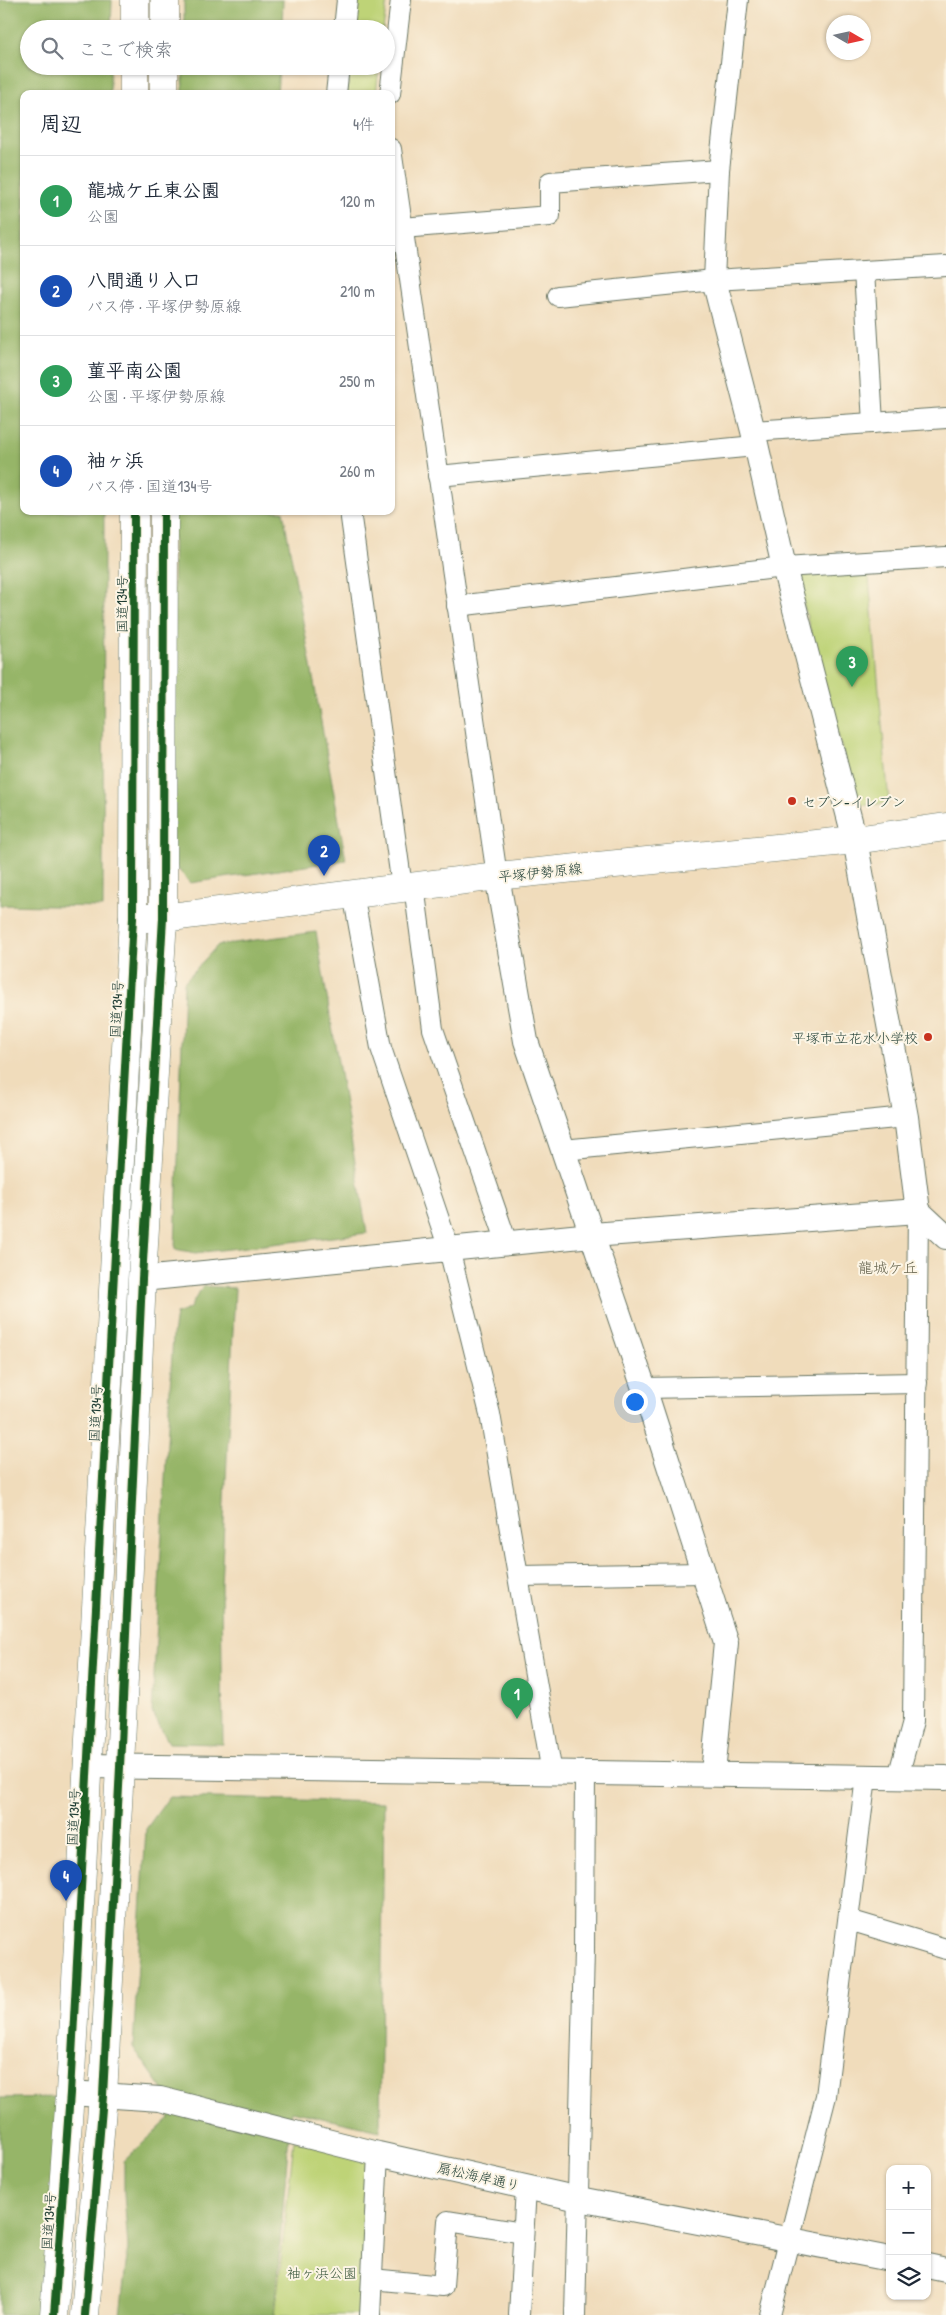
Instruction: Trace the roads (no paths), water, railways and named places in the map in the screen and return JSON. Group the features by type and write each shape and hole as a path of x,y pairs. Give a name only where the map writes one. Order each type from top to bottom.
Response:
{"main road":[{"path":"134,20 135,0"},
{"path":"164,20 165,0"},
{"path":"134,75 134,90"},
{"path":"164,75 164,90"},
{"name":"国道134号","path":"54,2315 70,2093 133,918 134,515"},
{"path":"85,2315 103,2096 142,1278 163,918 164,515"},
{"name":"平塚伊勢原線","path":"133,918 163,918 408,886 855,840 946,826"}],"street":[{"path":"345,20 347,0"},
{"path":"395,51 401,0"},
{"path":"738,0 719,170 714,280 784,566 855,840 906,1117 918,1211 913,1721 898,1777"},
{"path":"336,90 338,75"},
{"path":"390,90 392,75"},
{"path":"402,228 550,216 550,182 719,170"},
{"path":"395,178 497,876 526,1042 644,1388 726,1642 713,1773"},
{"path":"558,296 714,280 946,266"},
{"path":"864,271 873,423"},
{"path":"438,476 873,423 946,418"},
{"path":"351,515 408,886 433,1029 507,1243"},
{"path":"457,606 784,566 946,557"},
{"path":"353,893 381,1048 449,1249 490,1414 552,1773"},
{"path":"563,1150 906,1117"},
{"path":"142,1278 592,1235 918,1211 946,1237"},
{"path":"644,1388 917,1384"},
{"path":"519,1576 704,1573"},
{"path":"88,1766 552,1773 713,1773 946,1778"},
{"path":"575,2315 579,2199 585,1773"},
{"path":"770,2315 787,2240 826,2096 866,1777"},
{"path":"849,1920 946,1949"},
{"name":"扇松海岸通り","path":"70,2093 160,2099 378,2154 579,2199 886,2258"},
{"path":"370,2315 378,2154"},
{"path":"519,2315 526,2187"},
{"path":"372,2279 444,2286 448,2221 523,2233"},
{"path":"931,2267 946,2270"}],"place":[{"name":"菫平南公園","path":"852,687"},
{"name":"セブン-イレブン","path":"792,801"},
{"name":"八間通り入口","path":"324,876"},
{"name":"平塚市立花水小学校","path":"928,1037"},
{"name":"龍城ケ丘東公園","path":"517,1719"},
{"name":"袖ヶ浜","path":"66,1901"}],"district":[{"name":"龍城ケ丘","path":"888,1267"}],"park label":[{"name":"袖ヶ浜公園","path":"322,2272"}]}
